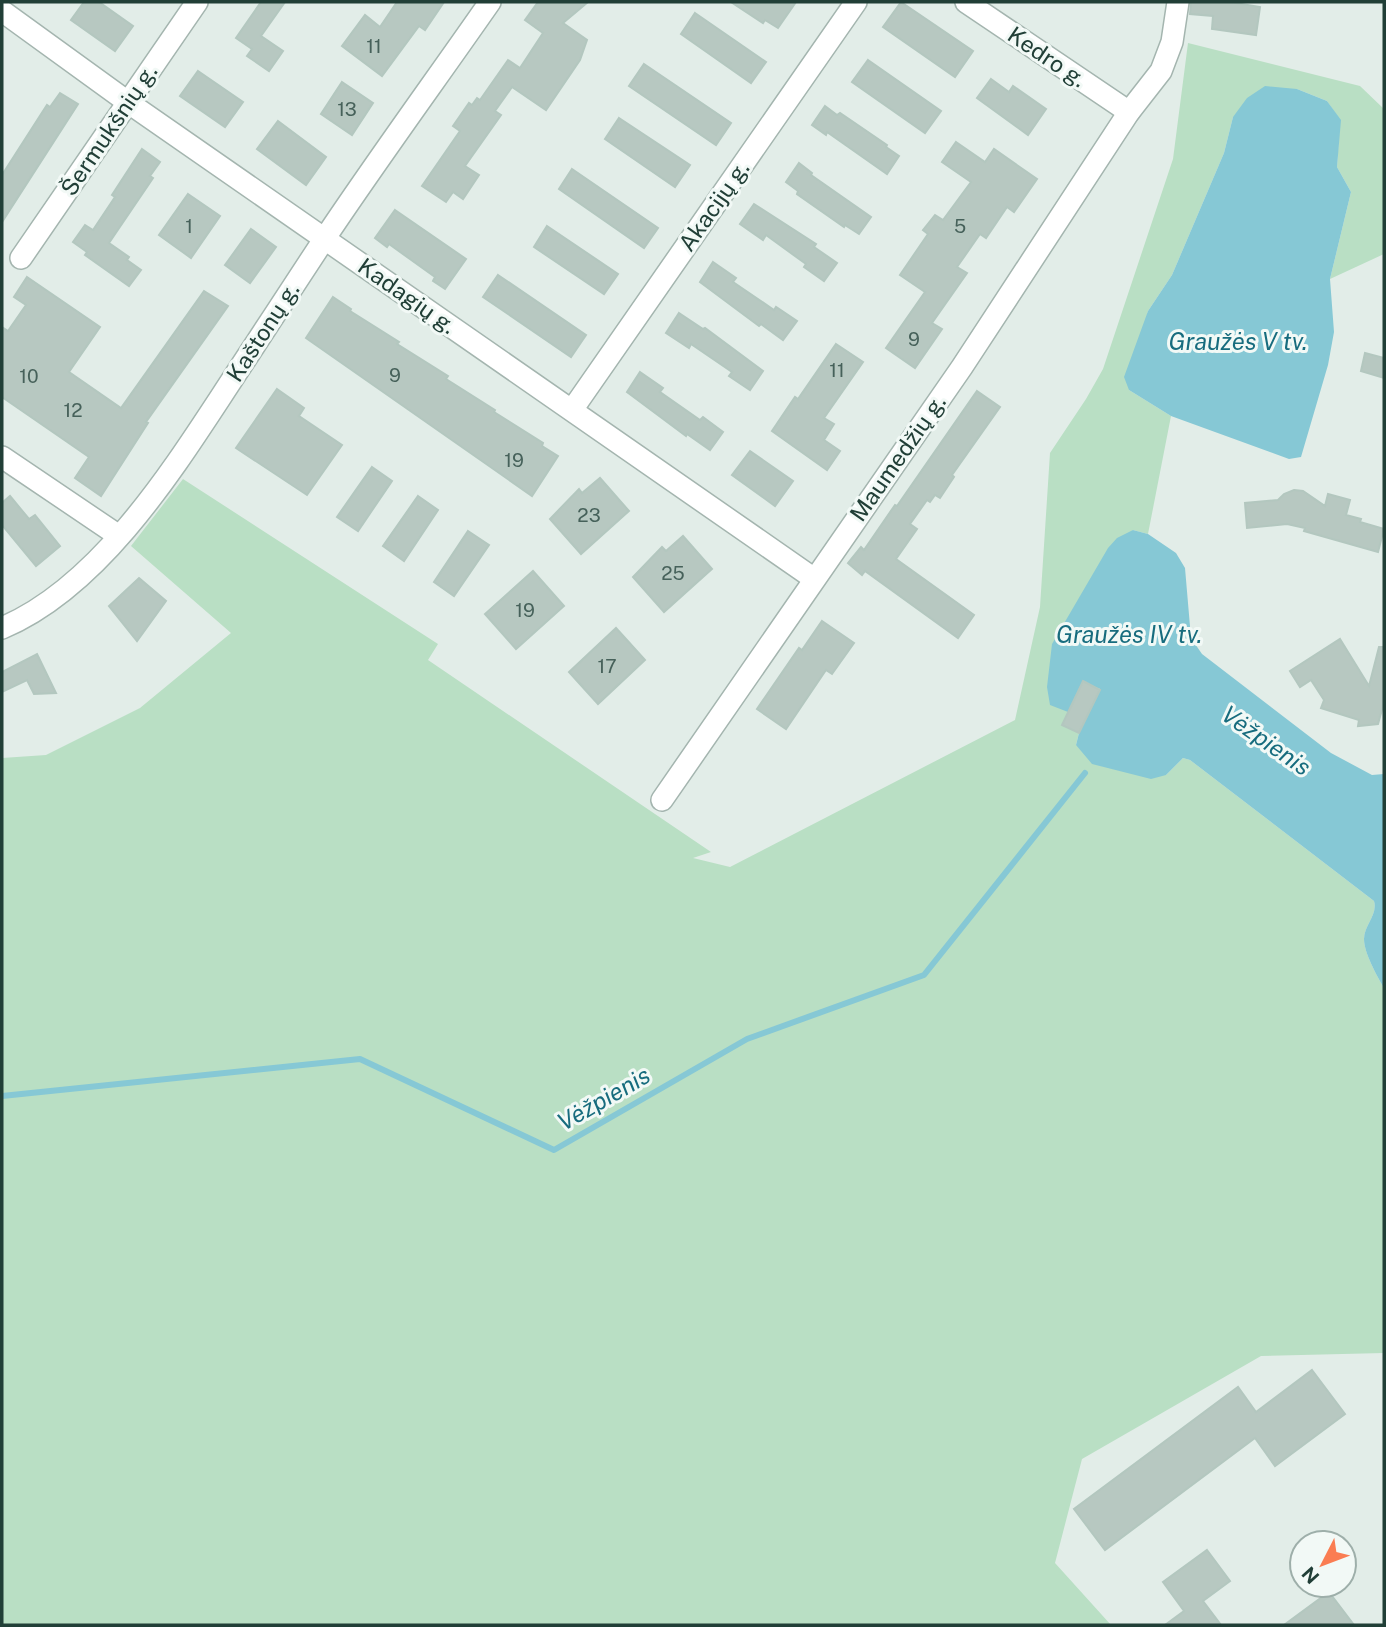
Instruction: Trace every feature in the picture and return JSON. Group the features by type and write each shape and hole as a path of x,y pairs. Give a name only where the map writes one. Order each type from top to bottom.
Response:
{"street":[{"name":"Šermukšnių g.","path":"21,258 197,2"},
{"name":"Kaštonų g.","path":"2,628 50,602 140,513 179,461 325,239 490,2"},
{"name":"Akacijų g.","path":"572,410 856,2"},
{"name":"Kedro g.","path":"966,2 1129,112"},
{"name":"Maumedžių g.","path":"662,800 813,578 962,367 1129,112 1161,71 1172,42 1178,2"},
{"name":"Kadagių g.","path":"2,11 129,103 813,578"},
{"path":"2,457 119,536"}],"green space":[{"path":"1188,43 1360,86 1384,109 1384,254 1330,279 1351,192 1337,167 1340,120 1327,101 1297,89 1233,117 1224,153 1172,275 1148,311 1129,390 1171,416 1148,534 1133,530 1083,681 1100,690 1076,745 1166,775 1183,758 1190,760 1374,901 1374,911 1364,939 1368,957 1384,988 1384,1353 1261,1356 1082,1459 1055,1563 1111,1625 2,1625 2,758 46,755 140,708 231,633 131,546 183,479 438,644 428,660 711,852 693,858 730,867 1015,720 1040,607 1050,453 1103,369 1173,159"}],"water":[{"name":"Graužės V tv.","path":"1265,86 1297,89 1327,101 1341,120 1337,167 1351,192 1330,279 1334,332 1328,365 1301,457 1289,459 1171,416 1129,390 1124,377 1148,311 1172,275 1224,153 1233,117 1247,98"},
{"name":"Graužės IV tv.","path":"1133,530 1148,534 1176,553 1185,568 1191,638 1202,654 1331,753 1372,775 1384,774 1384,988 1371,964 1364,939 1374,911 1374,901 1190,760 1183,758 1166,775 1151,779 1092,764 1076,745 1100,689 1083,682 1068,712 1050,705 1047,687 1052,644 1108,548 1117,538"}],"building":[{"path":"84,2 99,2 133,26 115,51 71,20"},
{"path":"261,2 285,2 261,36 283,51 269,71 247,56 252,49 236,38"},
{"path":"397,2 444,2 425,30 419,26 382,76 342,46 365,15 380,27"},
{"path":"538,2 588,2 563,23 587,40 580,60 546,110 512,87 495,111 501,115 465,166 479,175 463,199 453,192 446,202 422,186 460,131 453,126 469,103 472,105 477,98 480,100 508,60 520,68 543,33 525,20"},
{"path":"731,2 796,2 778,28 765,20 763,23"},
{"path":"901,2 973,51 955,77 883,27"},
{"path":"1191,2 1230,2 1260,7 1256,35 1212,29 1213,16 1190,14"},
{"path":"695,13 766,62 751,83 681,34"},
{"path":"868,60 941,111 925,133 852,82"},
{"path":"644,64 731,123 716,145 629,86"},
{"path":"198,71 243,102 225,127 180,96"},
{"path":"991,79 1009,92 1013,86 1046,109 1028,135 977,98"},
{"path":"342,82 373,103 352,135 321,114"},
{"path":"60,93 78,104 2,222 2,175 47,105 50,107"},
{"path":"825,106 837,115 840,113 899,156 887,174 827,132 826,135 812,125"},
{"path":"619,118 690,165 675,187 605,139"},
{"path":"278,121 326,157 306,185 257,149"},
{"path":"956,142 985,162 994,149 1037,179 1014,212 1007,207 986,238 980,234 957,267 967,273 932,323 942,329 915,368 886,348 925,292 900,275 928,234 923,230 935,215 943,220 971,182 942,162"},
{"path":"142,149 160,162 150,176 153,178 109,243 129,257 127,260 141,270 129,286 85,255 87,252 73,242 85,225 93,230"},
{"path":"799,163 812,173 811,175 871,217 859,234 845,225 844,227 797,194 798,191 786,182"},
{"path":"572,169 658,228 644,248 559,189"},
{"path":"188,194 220,216 191,258 159,235"},
{"path":"754,204 816,244 814,247 837,263 824,281 804,267 806,264 766,235 763,240 740,224"},
{"path":"395,210 466,259 445,289 433,281 435,277 389,244 387,247 375,238"},
{"path":"547,226 618,274 604,294 534,247"},
{"path":"251,229 276,247 250,283 225,265"},
{"path":"713,262 736,278 733,282 774,310 776,307 797,321 783,340 761,324 759,326 700,282"},
{"path":"498,275 586,335 571,357 483,297"},
{"path":"27,277 100,327 69,372 121,408 204,291 228,306 146,422 148,423 101,496 75,478 89,457 2,397 2,327 8,331 26,305 14,297"},
{"path":"333,297 558,456 532,496 306,338"},
{"path":"679,313 705,328 763,371 750,390 729,376 732,372 691,344 689,348 666,333"},
{"path":"836,344 863,362 824,418 834,424 824,440 840,451 827,470 772,431"},
{"path":"1365,353 1384,358 1384,378 1361,371"},
{"path":"640,372 663,388 660,392 700,420 703,417 723,432 710,450 687,434 686,436 627,392"},
{"path":"277,389 304,408 299,416 342,445 307,495 236,448"},
{"path":"977,391 1000,407 952,475 954,477 940,498 935,495 930,502 927,500 910,524 917,529 896,559 974,615 958,638 865,571 862,575 848,563 861,547 864,550 895,505 897,506"},
{"path":"750,451 793,481 775,506 732,475"},
{"path":"372,467 392,481 358,531 337,517"},
{"path":"600,478 629,511 581,554 550,519 579,489 582,493"},
{"path":"1294,490 1303,491 1325,506 1328,494 1350,500 1346,515 1384,529 1378,552 1287,524 1247,528 1245,503 1278,500"},
{"path":"10,496 29,519 35,515 60,546 36,566 2,525 2,503"},
{"path":"418,496 438,510 404,561 383,546"},
{"path":"468,531 489,545 454,596 434,582"},
{"path":"683,536 712,569 664,612 633,577 662,547 666,551"},
{"path":"533,571 564,606 516,649 485,614"},
{"path":"139,578 166,601 137,641 109,606"},
{"path":"822,621 854,643 832,674 826,670 786,729 757,709 799,648 802,650"},
{"path":"616,628 645,660 598,704 569,672"},
{"path":"1340,639 1369,686 1379,647 1384,647 1384,702 1378,724 1358,726 1359,720 1321,708 1324,700 1311,680 1300,687 1290,671"},
{"path":"37,654 56,693 34,694 27,680 2,692 2,672"},
{"path":"1083,681 1100,690 1079,733 1062,725"},
{"path":"1312,1370 1345,1414 1275,1466 1255,1438 1105,1550 1074,1509 1238,1387 1256,1412"},
{"path":"1207,1550 1230,1581 1203,1601 1221,1625 1165,1625 1184,1611 1163,1582"},
{"path":"1319,1599 1334,1599 1354,1625 1284,1625"}],"waterway":[{"name":"Vėžpienis","path":"2,1096 360,1059 554,1150 747,1039 924,975 1085,773"}]}
